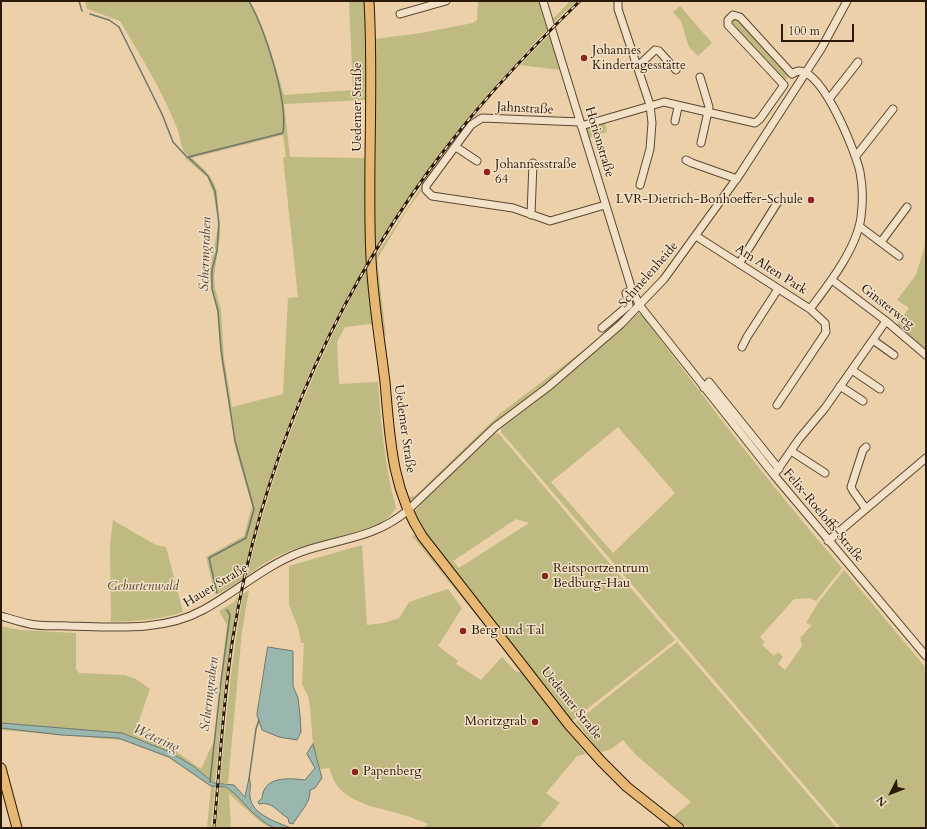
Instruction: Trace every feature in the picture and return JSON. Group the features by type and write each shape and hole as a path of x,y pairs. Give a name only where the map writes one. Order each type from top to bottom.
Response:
{"main road":[{"name":"Uedemer Straße","path":"369,1 371,259 391,451 402,498 416,527 434,552 569,725 600,761 627,787 679,828"},
{"path":"1,768 17,828"}],"street":[{"path":"400,14 446,1"},
{"name":"Horionstraße","path":"543,1 632,290 640,306"},
{"path":"618,1 618,10 650,105 652,123 650,149 640,185"},
{"name":"Schmelenheide","path":"407,511 496,427 560,377 640,306 664,279 737,179 829,35 847,1"},
{"path":"792,74 740,17 733,15 730,17 728,25 784,85 797,70 806,72"},
{"path":"637,66 655,50 659,51 676,70"},
{"path":"829,99 858,62"},
{"name":"Am Alten Park","path":"696,236 810,309 832,280 850,248 859,226 863,191 856,156 842,122 829,99 811,76 806,72"},
{"path":"700,77 709,107 706,112 701,143"},
{"name":"Jahnstraße","path":"456,147 472,125 482,118 580,124 664,102 678,107 755,123 760,119 784,85"},
{"path":"675,121 678,107"},
{"path":"856,156 893,109"},
{"path":"477,162 456,147 426,186 427,194 514,208 550,222 605,205"},
{"path":"686,160 737,179"},
{"path":"531,215 534,163"},
{"path":"739,264 779,200"},
{"path":"881,242 907,207"},
{"path":"859,226 899,256"},
{"name":"Ginsterweg","path":"832,280 886,321 926,355"},
{"path":"742,347 778,289"},
{"path":"602,328 629,305 626,293 632,290"},
{"name":"Felix-Roeloffs-Straße","path":"640,306 774,476 926,656"},
{"path":"777,405 826,332 825,323 810,309"},
{"path":"774,476 886,321"},
{"path":"873,340 894,354"},
{"path":"852,370 880,389"},
{"name":"Felix-Roeloffs-Straße","path":"704,388 709,382 779,469"},
{"path":"840,386 863,401"},
{"path":"866,447 863,450 852,486 853,491 866,509"},
{"path":"791,451 825,472"},
{"path":"828,541 926,458"},
{"name":"Hauer Straße","path":"1,616 39,625 102,627 170,623 188,618 202,611 233,593 283,560 313,548 374,532 407,511"}],"green space":[{"path":"85,1 250,1 266,35 284,95 353,90 349,1 366,1 376,328 371,324 345,327 337,342 339,384 378,382 384,446 396,508 388,517 377,525 348,536 304,546 286,552 268,561 247,576 268,497 294,422 326,349 363,276 362,271 323,344 290,420 264,499 243,579 220,593 215,594 206,557 244,536 252,506 236,450 221,359 217,310 209,275 218,219 213,192 207,177 185,158 188,156 183,150 177,128 164,99 120,21 87,9","holes":["365,100 365,158 290,157 284,104","283,135 286,157 283,157 298,297 288,298 283,394 232,407 224,358 221,310 215,288 214,277 220,234 217,192 214,183 205,170 192,158"]},
{"path":"373,1 375,39 421,33 473,23 477,20 478,1 540,1 549,28 501,80 457,133 415,188 376,247 377,254 438,162 491,97 407,210 377,259 386,336 381,332 374,258"},
{"path":"570,1 577,1 553,23 552,20"},
{"path":"680,6 712,43 698,56 689,47 681,21 673,12"},
{"path":"736,18 788,74 787,79 784,80 731,25 731,21"},
{"path":"551,33 561,70 520,65"},
{"path":"605,122 607,132 588,138 586,128"},
{"path":"926,242 926,351 896,326 909,308 897,300 916,275"},
{"path":"633,308 633,310 416,498 411,500 407,497 415,496 502,412 588,347"},
{"path":"639,313 647,318 646,320 742,446 842,568 816,601 810,598 794,599 760,637 765,642 762,645 774,656 778,652 783,657 778,664 785,670 802,646 800,638 812,625 806,623 818,603 844,570 926,668 926,828 841,828 501,432 501,426 546,392","holes":["618,427 675,493 613,553 551,482"]},
{"path":"492,433 499,434 675,640 572,721 569,720 421,531 414,513 423,501 441,485 452,471","holes":["516,519 529,523 459,568 453,561"]},
{"name":"Geburtenwald","path":"113,519 156,545 166,547 183,612 138,621 111,622 110,546"},
{"path":"416,535 565,724 563,726 586,754 577,756 546,793 560,803 539,828 423,828 428,824 407,816 361,803 353,799 337,786 329,768 320,769 313,744 308,696 302,684 304,643 301,643 298,627 289,605 289,566 362,545 367,625 384,623 399,618 409,602 448,589 462,608 438,646 458,661 456,664 481,680 502,657 515,671 523,673 412,536"},
{"path":"249,590 242,631 228,783 220,783 239,618 243,594"},
{"path":"238,596 225,682 215,783 193,766 170,752 122,733 1,723 1,626 19,630 76,633 76,669 79,673 124,675 136,679 150,689 134,735 174,750 201,769 214,741 227,625 219,611 233,603"},
{"path":"677,642 837,828 689,828 673,817 691,802 636,755 623,740 611,749 600,752 576,722"},
{"path":"1,728 118,738 169,757 211,786 215,786 211,828 207,828 211,787 169,758 122,740 1,730"},
{"path":"220,786 233,792 267,824 275,828 263,824 229,794 231,828 216,828"}],"water":[{"path":"268,647 293,651 293,686 298,698 301,732 297,740 279,737 262,730 257,715"},
{"path":"1,723 122,733 170,752 193,766 214,783 234,785 245,797 249,778 250,797 255,809 266,817 291,828 275,828 268,825 226,787 211,786 169,757 118,738 61,735 1,728"},
{"path":"313,744 322,778 315,788 310,790 307,804 293,824 289,823 288,818 275,808 264,803 259,804 258,802 262,798 267,786 272,782 284,779 305,780 315,768 307,754"}],"waterway":[{"path":"79,1 82,11"},
{"name":"Schermgraben","path":"217,593 209,558 246,538 254,509 235,441 221,350 218,311 212,289 212,270 217,251 219,224 215,191 208,176 188,157 283,133 284,119 279,84 262,29 249,1"},
{"path":"90,14 109,20 119,27 162,114 173,142 187,157"},
{"name":"Schermgraben","path":"210,782 230,615 227,610"},
{"path":"249,779 256,729 259,720"}],"railway":[{"path":"214,828 224,709 233,637 245,575 261,513 280,453 303,393 329,335 359,279 392,224 428,172 445,149 500,83 539,41 580,1"}],"place":[{"name":"Johannes Kindertagesstätte","path":"584,58"},
{"name":"Johannesstraße 64","path":"487,172"},
{"name":"LVR-Dietrich-Bonhoeffer-Schule","path":"811,200"},
{"name":"Reitsportzentrum Bedburg-Hau","path":"545,576"},
{"name":"Berg und Tal","path":"463,631"},
{"name":"Moritzgrab","path":"535,722"},
{"name":"Papenberg","path":"355,772"}],"water label":[{"name":"Wetering","path":"156,739"}]}
